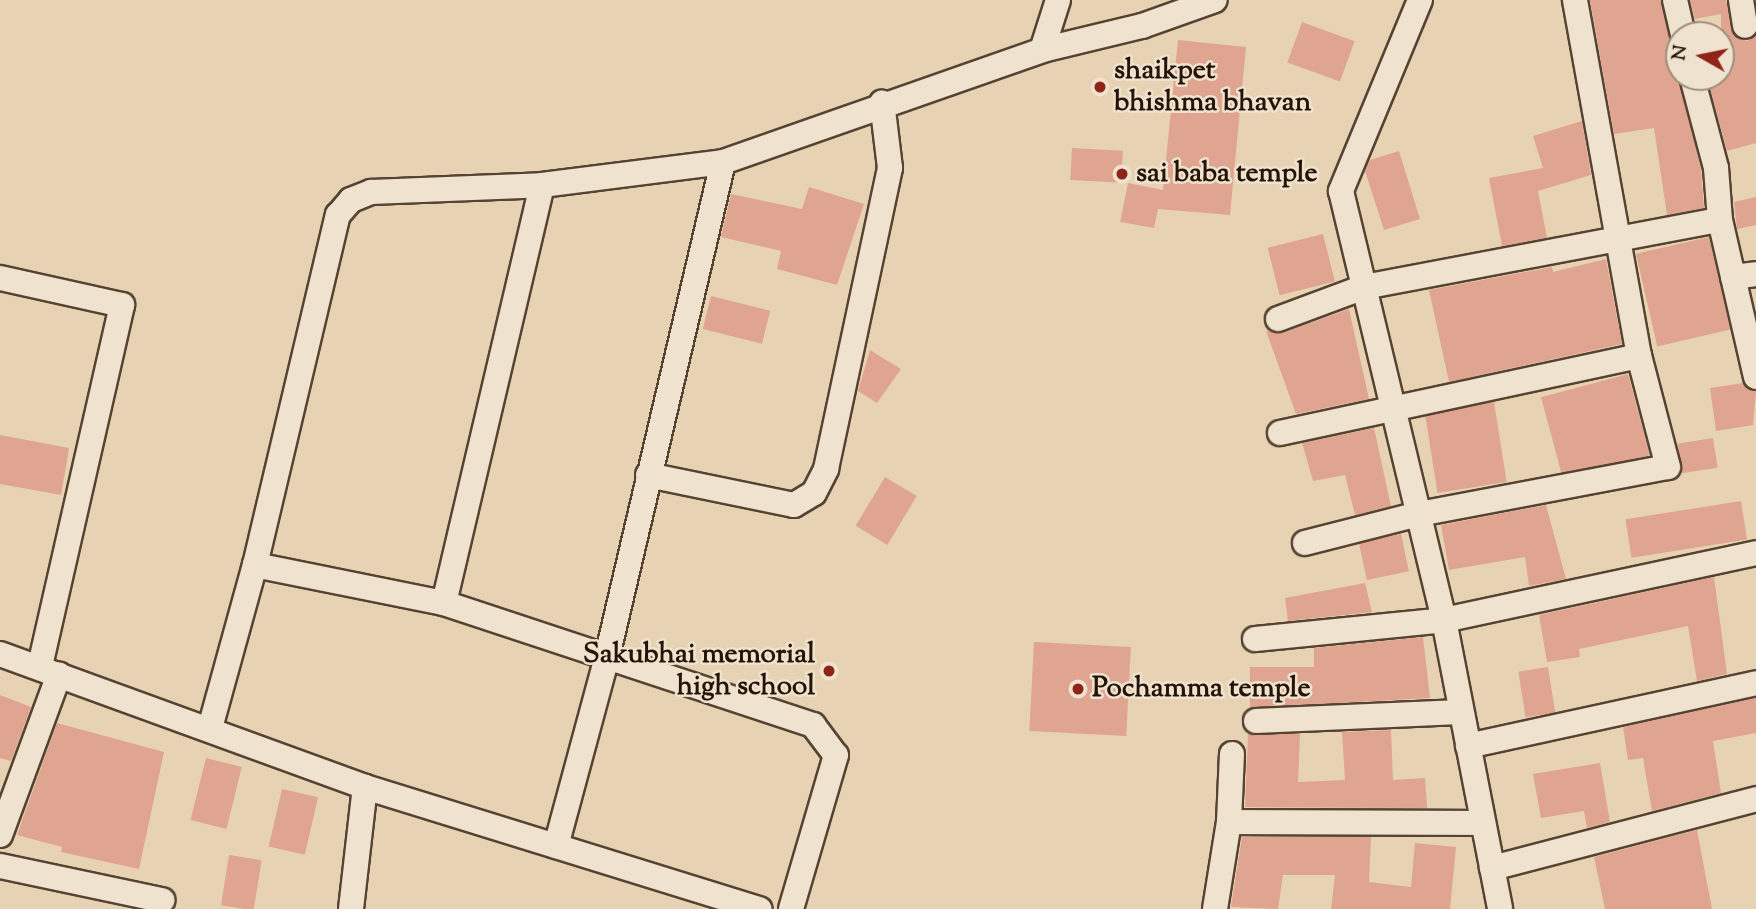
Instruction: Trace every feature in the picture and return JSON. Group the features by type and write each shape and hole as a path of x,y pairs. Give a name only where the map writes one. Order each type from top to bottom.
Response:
{"street":[{"path":"1042,50 1058,0"},
{"path":"1142,26 1150,0"},
{"path":"210,728 255,565 338,215 351,200 371,192 542,185 723,162 883,102 1042,50 1142,26 1215,0"},
{"path":"1420,0 1341,191 1444,620 1500,909"},
{"path":"1305,543 1419,514 1668,467 1639,356 1576,0"},
{"path":"1675,0 1679,21"},
{"path":"1741,0 1745,26"},
{"path":"1696,91 1716,169 1720,219 1744,275 1756,377"},
{"path":"648,475 794,505 814,493 826,469 890,168 883,102"},
{"path":"556,846 607,657 723,162"},
{"path":"444,603 542,185"},
{"path":"1278,320 1364,287 1720,219"},
{"path":"0,278 122,305 50,671 0,835"},
{"path":"1280,433 1639,356"},
{"path":"1255,639 1444,620 1756,553"},
{"path":"255,565 444,603 813,725 836,755 791,909"},
{"path":"0,654 210,728 365,787 760,909"},
{"path":"1468,746 1756,683"},
{"path":"1256,721 1460,712"},
{"path":"1215,909 1229,822 1232,754"},
{"path":"351,909 365,787"},
{"path":"1492,868 1756,799"},
{"path":"1229,822 1482,823"},
{"path":"0,866 162,900"}],"building":[{"path":"1590,0 1661,0 1666,21 1665,91 1682,91 1701,170 1704,208 1667,215 1654,128 1614,134"},
{"path":"1690,0 1726,0 1731,21 1721,21 1721,14 1695,19"},
{"path":"1302,22 1355,41 1340,82 1287,62"},
{"path":"1756,35 1756,143 1727,151 1711,91 1735,91 1735,36 1747,41"},
{"path":"1178,40 1246,47 1230,215 1158,209 1154,228 1120,222 1128,183 1163,190"},
{"path":"1582,121 1591,175 1538,191 1547,238 1502,246 1489,178 1543,168 1533,136"},
{"path":"1072,148 1123,151 1121,183 1070,180"},
{"path":"1399,151 1420,219 1384,230 1365,171 1370,160"},
{"path":"809,187 864,204 837,285 777,269 781,251 721,237 731,194 802,209"},
{"path":"1756,197 1756,225 1737,229 1734,202"},
{"path":"1323,234 1335,282 1280,295 1268,248"},
{"path":"1709,237 1730,330 1657,346 1636,254"},
{"path":"1606,259 1622,344 1449,382 1429,290 1552,267 1553,272"},
{"path":"711,296 770,311 762,344 703,329"},
{"path":"1349,309 1369,399 1296,414 1266,331 1283,333"},
{"path":"870,350 901,369 877,403 858,391"},
{"path":"1628,374 1650,455 1563,478 1541,397"},
{"path":"1743,383 1756,391 1753,425 1716,431 1710,388"},
{"path":"1494,402 1507,482 1438,493 1425,413"},
{"path":"1374,428 1391,506 1355,515 1345,475 1313,481 1302,443"},
{"path":"0,435 69,448 61,495 0,484"},
{"path":"1713,438 1718,468 1682,473 1677,444"},
{"path":"885,477 917,496 887,545 856,526"},
{"path":"1741,501 1747,540 1632,558 1625,519"},
{"path":"1546,505 1566,579 1529,586 1525,557 1449,570 1441,525"},
{"path":"1401,534 1409,571 1367,580 1359,543"},
{"path":"1714,577 1727,674 1697,681 1688,626 1579,649 1580,657 1547,662 1539,615"},
{"path":"1365,583 1372,612 1288,621 1285,598"},
{"path":"1423,637 1430,698 1250,708 1250,667 1314,667 1314,648"},
{"name":"Pochamma temple","path":"1034,642 1131,647 1126,736 1029,731"},
{"path":"1548,667 1555,712 1526,717 1518,672"},
{"path":"0,695 31,707 11,761 0,758"},
{"path":"1756,698 1756,733 1713,741 1721,793 1652,811 1643,758 1628,760 1623,727"},
{"path":"57,723 164,752 139,869 61,852 62,847 17,835"},
{"path":"1391,730 1393,780 1425,778 1427,808 1245,807 1248,733 1300,734 1298,782 1345,780 1342,732"},
{"path":"206,758 242,767 226,829 191,820"},
{"path":"1600,763 1610,822 1587,828 1584,811 1541,818 1533,774"},
{"path":"282,789 318,797 305,855 269,846"},
{"path":"1697,830 1712,909 1605,909 1594,857"},
{"path":"1242,837 1371,837 1369,882 1411,887 1415,843 1456,847 1450,909 1331,909 1335,875 1283,875 1278,909 1231,907"},
{"path":"229,855 262,860 254,909 221,905"}],"place":[{"name":"shaikpet bhishma bhavan","path":"1100,87"},
{"name":"sai baba temple","path":"1122,174"},
{"name":"Sakubhai memorial high school","path":"829,671"},
{"name":"Pochamma temple","path":"1078,689"}]}
